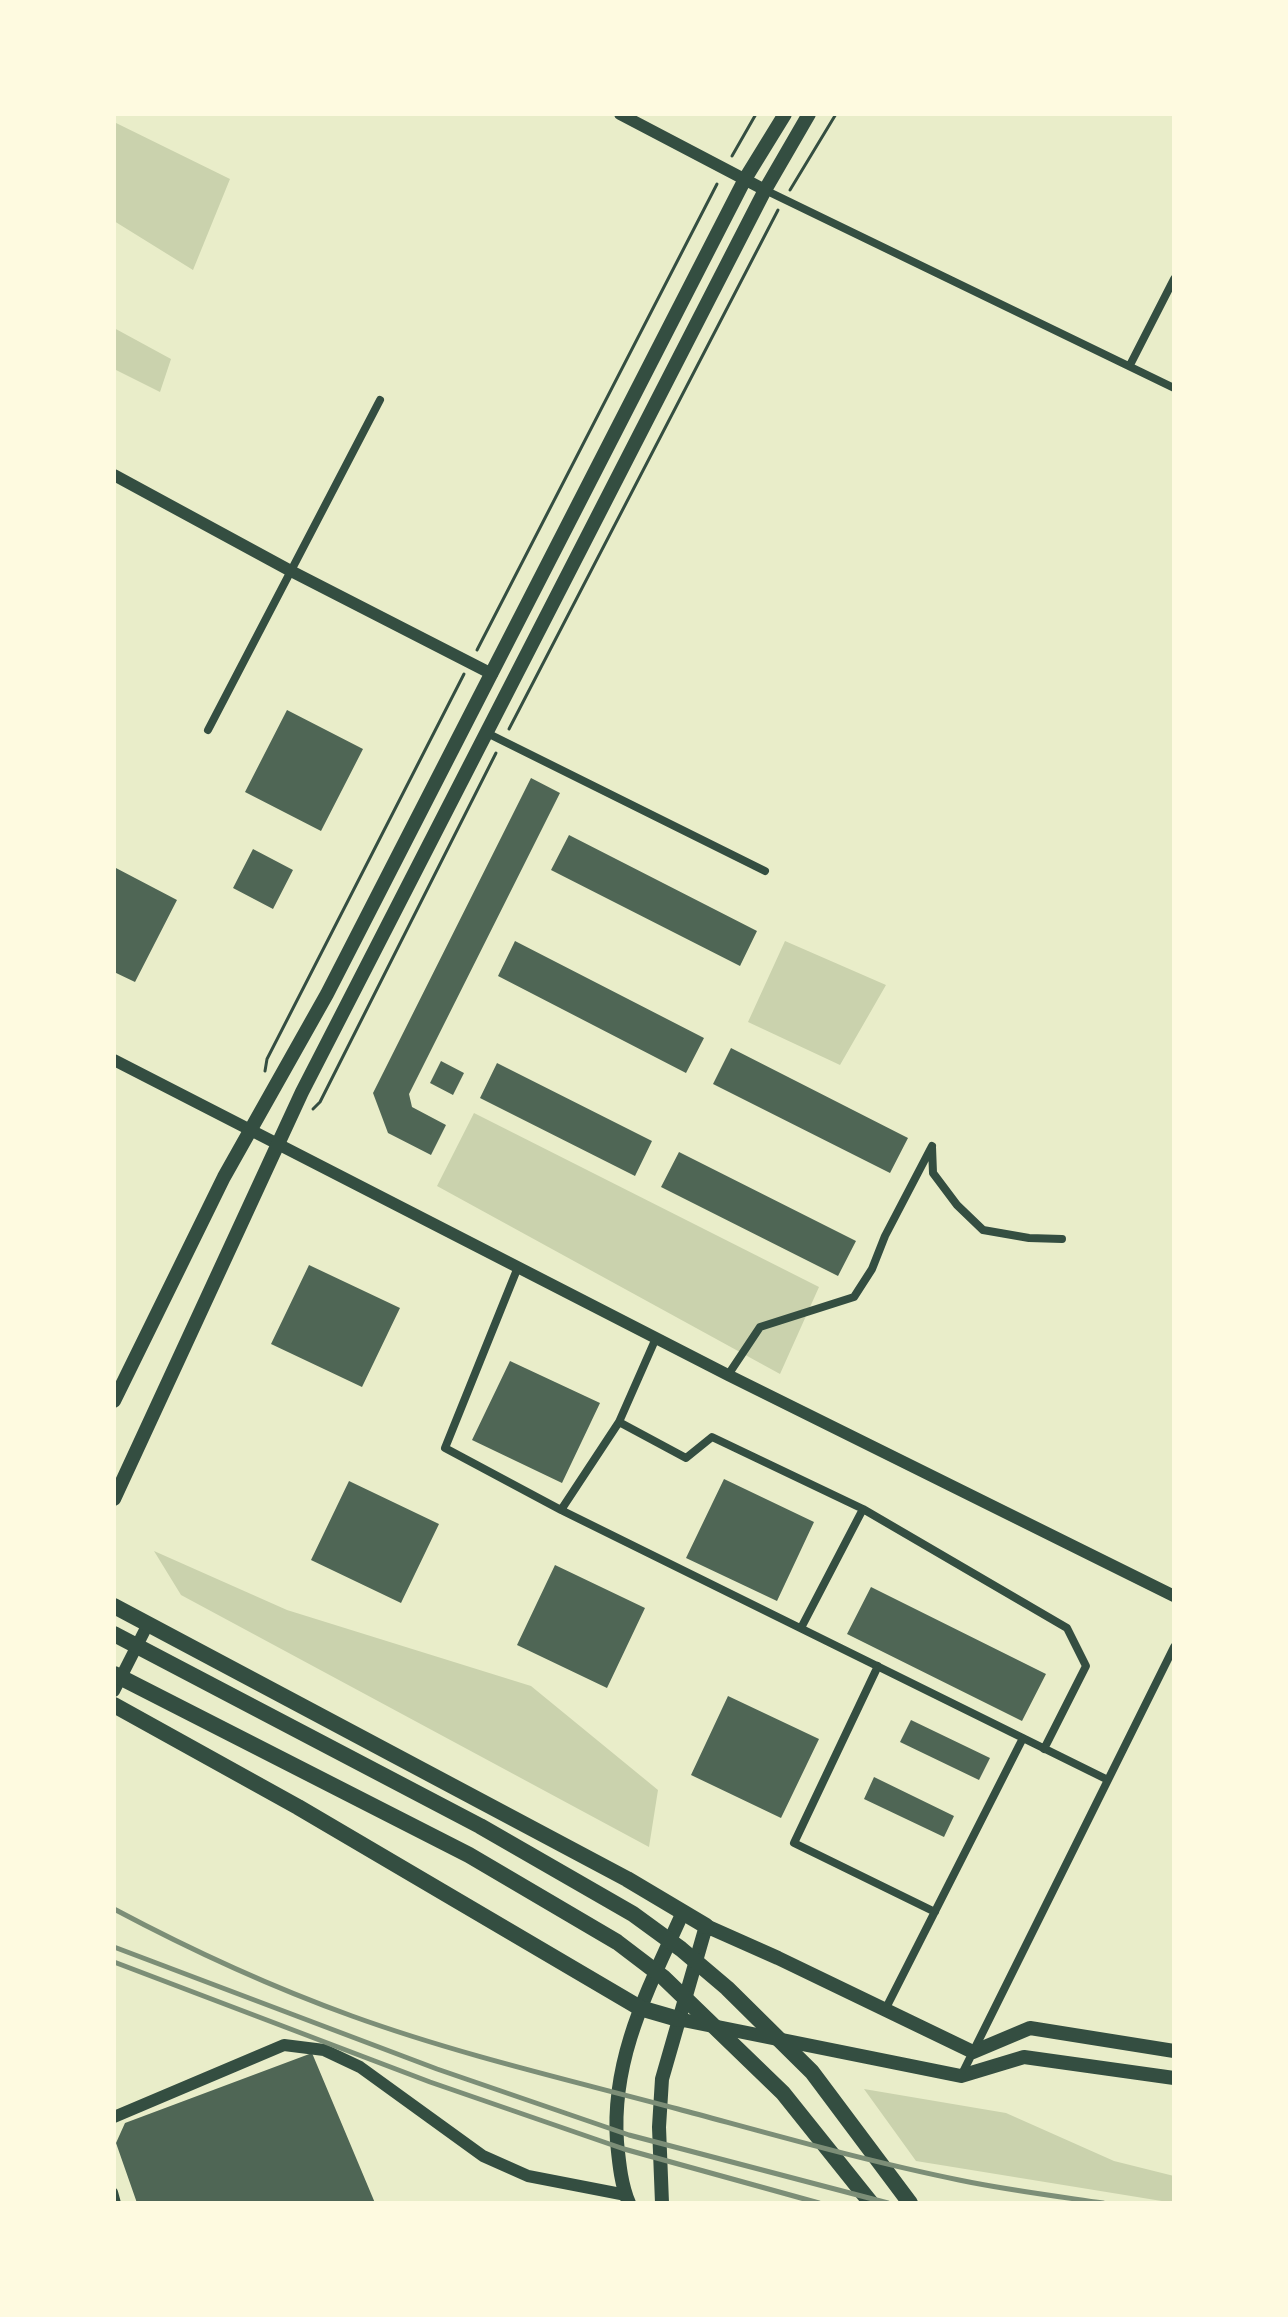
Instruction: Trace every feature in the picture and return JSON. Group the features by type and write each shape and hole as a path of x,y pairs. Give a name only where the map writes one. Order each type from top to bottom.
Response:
{"main road":[{"path":"114,1401 224,1177 334,980 745,179 785,114"},
{"path":"114,1499 302,1092 765,190 809,114"},
{"path":"114,1606 627,1879 706,1926 886,2008 973,2052 1030,2028 1174,2051"},
{"path":"114,1634 480,1826 633,1914 727,1988 812,2072 910,2203"},
{"path":"114,1674 469,1855 617,1942 673,1986 783,2093 871,2203"},
{"path":"114,1705 298,1807 640,2008 678,2019 961,2076 1024,2057 1174,2078"},
{"path":"628,2199 618,2157 619,2073 640,2008 683,1912"},
{"path":"662,2203 659,2127 662,2079 706,1926"}],"street":[{"path":"620,114 784,200 1174,388"},
{"path":"1130,365 1174,279"},
{"path":"208,730 380,400"},
{"path":"114,475 289,570 492,674"},
{"path":"487,733 765,871"},
{"path":"114,1060 728,1375 1174,1596"},
{"path":"728,1375 760,1327 854,1297 872,1269 885,1236 932,1146 933,1173 957,1205 983,1230 1029,1238 1062,1239"},
{"path":"518,1267 445,1448 561,1510 1108,1780"},
{"path":"561,1510 619,1422 656,1338"},
{"path":"619,1422 686,1458 712,1437 863,1509 1067,1628 1086,1666 1044,1749"},
{"path":"801,1628 863,1509"},
{"path":"114,1691 148,1624"},
{"path":"961,2076 1174,1647"},
{"path":"878,1666 794,1843 935,1912"},
{"path":"886,2008 1023,1738"},
{"path":"114,2117 284,2045 324,2050 360,2067 483,2156 528,2176 628,2199"},
{"path":"114,2192 117,2203"}],"path":[{"path":"264,1073 267,1059 471,661 756,114"},
{"path":"310,1112 320,1102 502,741 784,200 836,114"}],"green space":[{"path":"114,122 230,179 193,270 114,221"},
{"path":"114,328 171,359 160,392 114,369"},
{"path":"785,941 886,985 840,1065 748,1022"},
{"path":"474,1113 819,1287 780,1374 437,1186"},
{"path":"154,1551 287,1610 531,1686 658,1790 649,1847 181,1595"},
{"path":"864,2089 1006,2113 1114,2161 1174,2176 1174,2203 916,2161"}],"building":[{"path":"287,710 363,749 321,831 245,792"},
{"path":"531,778 560,793 409,1094 412,1107 446,1125 431,1155 388,1133 373,1093"},
{"path":"569,835 757,931 740,966 551,870"},
{"path":"253,849 293,870 273,909 233,888"},
{"path":"114,867 177,900 135,982 114,972"},
{"path":"515,941 704,1038 686,1073 498,976"},
{"path":"731,1048 908,1138 890,1173 713,1084"},
{"path":"441,1061 464,1073 453,1095 430,1083"},
{"path":"497,1063 652,1141 635,1176 480,1098"},
{"path":"679,1152 856,1241 838,1276 661,1187"},
{"path":"309,1265 400,1308 362,1387 271,1344"},
{"path":"510,1361 600,1403 562,1483 472,1440"},
{"path":"724,1479 814,1522 777,1601 686,1558"},
{"path":"349,1481 439,1524 401,1603 311,1560"},
{"path":"555,1565 645,1608 607,1688 517,1645"},
{"path":"871,1587 1046,1674 1022,1721 847,1634"},
{"path":"728,1696 819,1739 781,1818 691,1775"},
{"path":"911,1720 990,1758 979,1780 900,1742"},
{"path":"874,1777 954,1816 944,1837 864,1799"},
{"path":"312,2053 375,2203 137,2203 116,2143 125,2123"}],"railway":[{"path":"114,1909 261,1980 352,2016 432,2042 818,2147 959,2180 1103,2203"},
{"path":"114,1947 437,2069 629,2135 888,2203"},
{"path":"114,1962 430,2082 624,2149 819,2203"}]}
